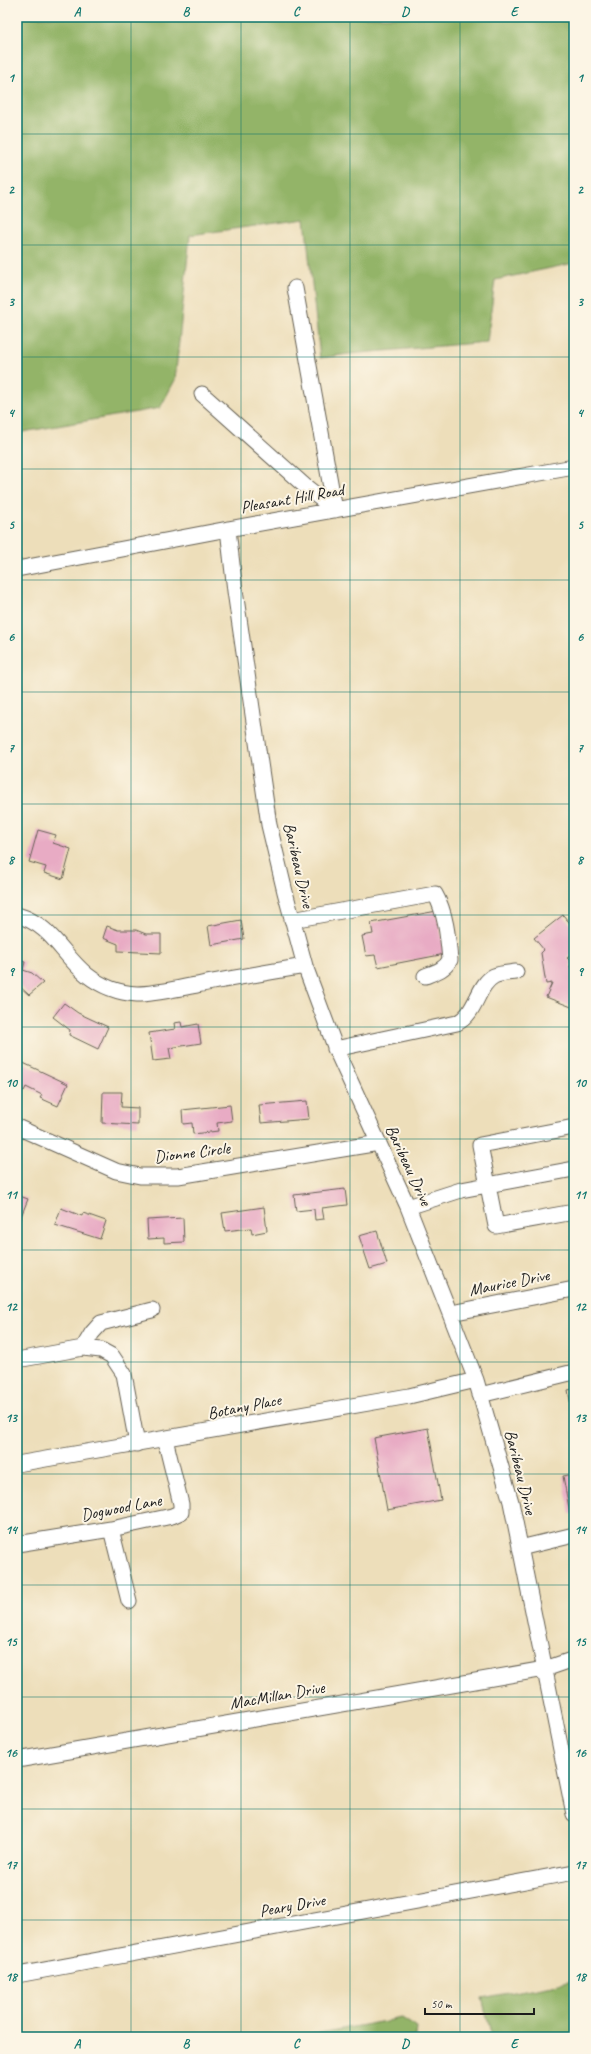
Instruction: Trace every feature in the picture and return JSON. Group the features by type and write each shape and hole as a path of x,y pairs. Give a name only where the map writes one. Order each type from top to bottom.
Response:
{"street":[{"path":"295,288 335,510"},
{"path":"202,394 306,487 335,510"},
{"name":"Pleasant Hill Road","path":"17,569 228,529 574,467"},
{"name":"Baribeau Drive","path":"228,529 235,591 269,825 292,920 305,966 335,1049 363,1113 379,1143 408,1207 451,1313 476,1380 511,1502 574,1814"},
{"path":"292,920 435,894 441,904 444,915 450,960 440,971 425,976"},
{"path":"17,915 35,922 46,930 86,974 111,989 124,992 138,994 305,966"},
{"path":"335,1049 458,1023 466,1019 485,985 493,977 516,972"},
{"name":"Dionne Circle","path":"17,1127 116,1171 140,1176 178,1176 379,1143"},
{"path":"574,1127 480,1145 496,1226 574,1212"},
{"path":"408,1207 461,1190 574,1169"},
{"name":"Maurice Drive","path":"451,1313 574,1289"},
{"path":"83,1348 92,1333 101,1323 152,1310"},
{"path":"17,1360 83,1348 101,1350 112,1356 124,1374 137,1444"},
{"path":"480,1395 574,1372"},
{"name":"Botany Place","path":"17,1464 409,1396 476,1380"},
{"name":"Dogwood Lane","path":"17,1544 111,1529 172,1516 181,1512 181,1504 165,1439"},
{"path":"111,1529 129,1601"},
{"path":"520,1548 574,1535"},
{"name":"MacMillan Drive","path":"17,1760 544,1669 574,1659"},
{"name":"Peary Drive","path":"17,1975 574,1872"}],"green space":[{"path":"17,17 574,17 574,263 495,280 487,342 349,354 320,358 305,219 190,235 175,380 160,408 17,433"},
{"path":"574,1981 574,2037 492,2037 482,1998"},
{"path":"402,2018 417,2028 416,2037 298,2037"}],"building":[{"path":"38,830 56,835 53,843 71,849 63,879 44,873 46,867 29,862"},
{"path":"437,911 445,954 378,967 375,955 366,956 362,936 373,934 371,923"},
{"path":"563,915 574,928 574,953 567,958 572,963 570,967 574,969 574,1008 546,997 552,983 546,984 541,953 544,950 534,938"},
{"path":"241,920 244,939 211,945 208,926"},
{"path":"107,926 118,930 136,930 146,934 161,934 161,953 118,951 118,944 103,938"},
{"path":"17,960 25,962 23,970 32,973 43,983 29,995 17,984"},
{"path":"64,1003 78,1013 108,1027 98,1049 69,1035 70,1030 53,1017"},
{"path":"181,1022 182,1027 198,1024 201,1043 169,1048 171,1059 153,1061 149,1033 175,1029 174,1023"},
{"path":"19,1061 68,1084 58,1106 40,1098 42,1095 26,1087 24,1091 17,1087 17,1065"},
{"path":"103,1092 122,1092 121,1107 138,1108 138,1125 102,1123"},
{"path":"307,1101 309,1119 261,1123 259,1105"},
{"path":"230,1105 232,1121 217,1123 218,1131 193,1134 192,1123 183,1124 182,1110"},
{"path":"345,1189 347,1205 322,1208 324,1219 315,1220 314,1209 296,1211 294,1195"},
{"path":"17,1195 28,1199 18,1224 17,1223"},
{"path":"264,1207 267,1231 252,1234 251,1228 225,1231 222,1213"},
{"path":"61,1208 82,1216 83,1213 106,1221 100,1239 55,1225"},
{"path":"183,1218 184,1242 164,1243 164,1238 148,1239 147,1220"},
{"path":"377,1231 387,1264 370,1269 359,1236"},
{"path":"574,1389 574,1415 573,1416 568,1390"},
{"path":"428,1428 441,1500 387,1510 374,1438"},
{"path":"574,1474 574,1514 570,1514 563,1476"}]}
